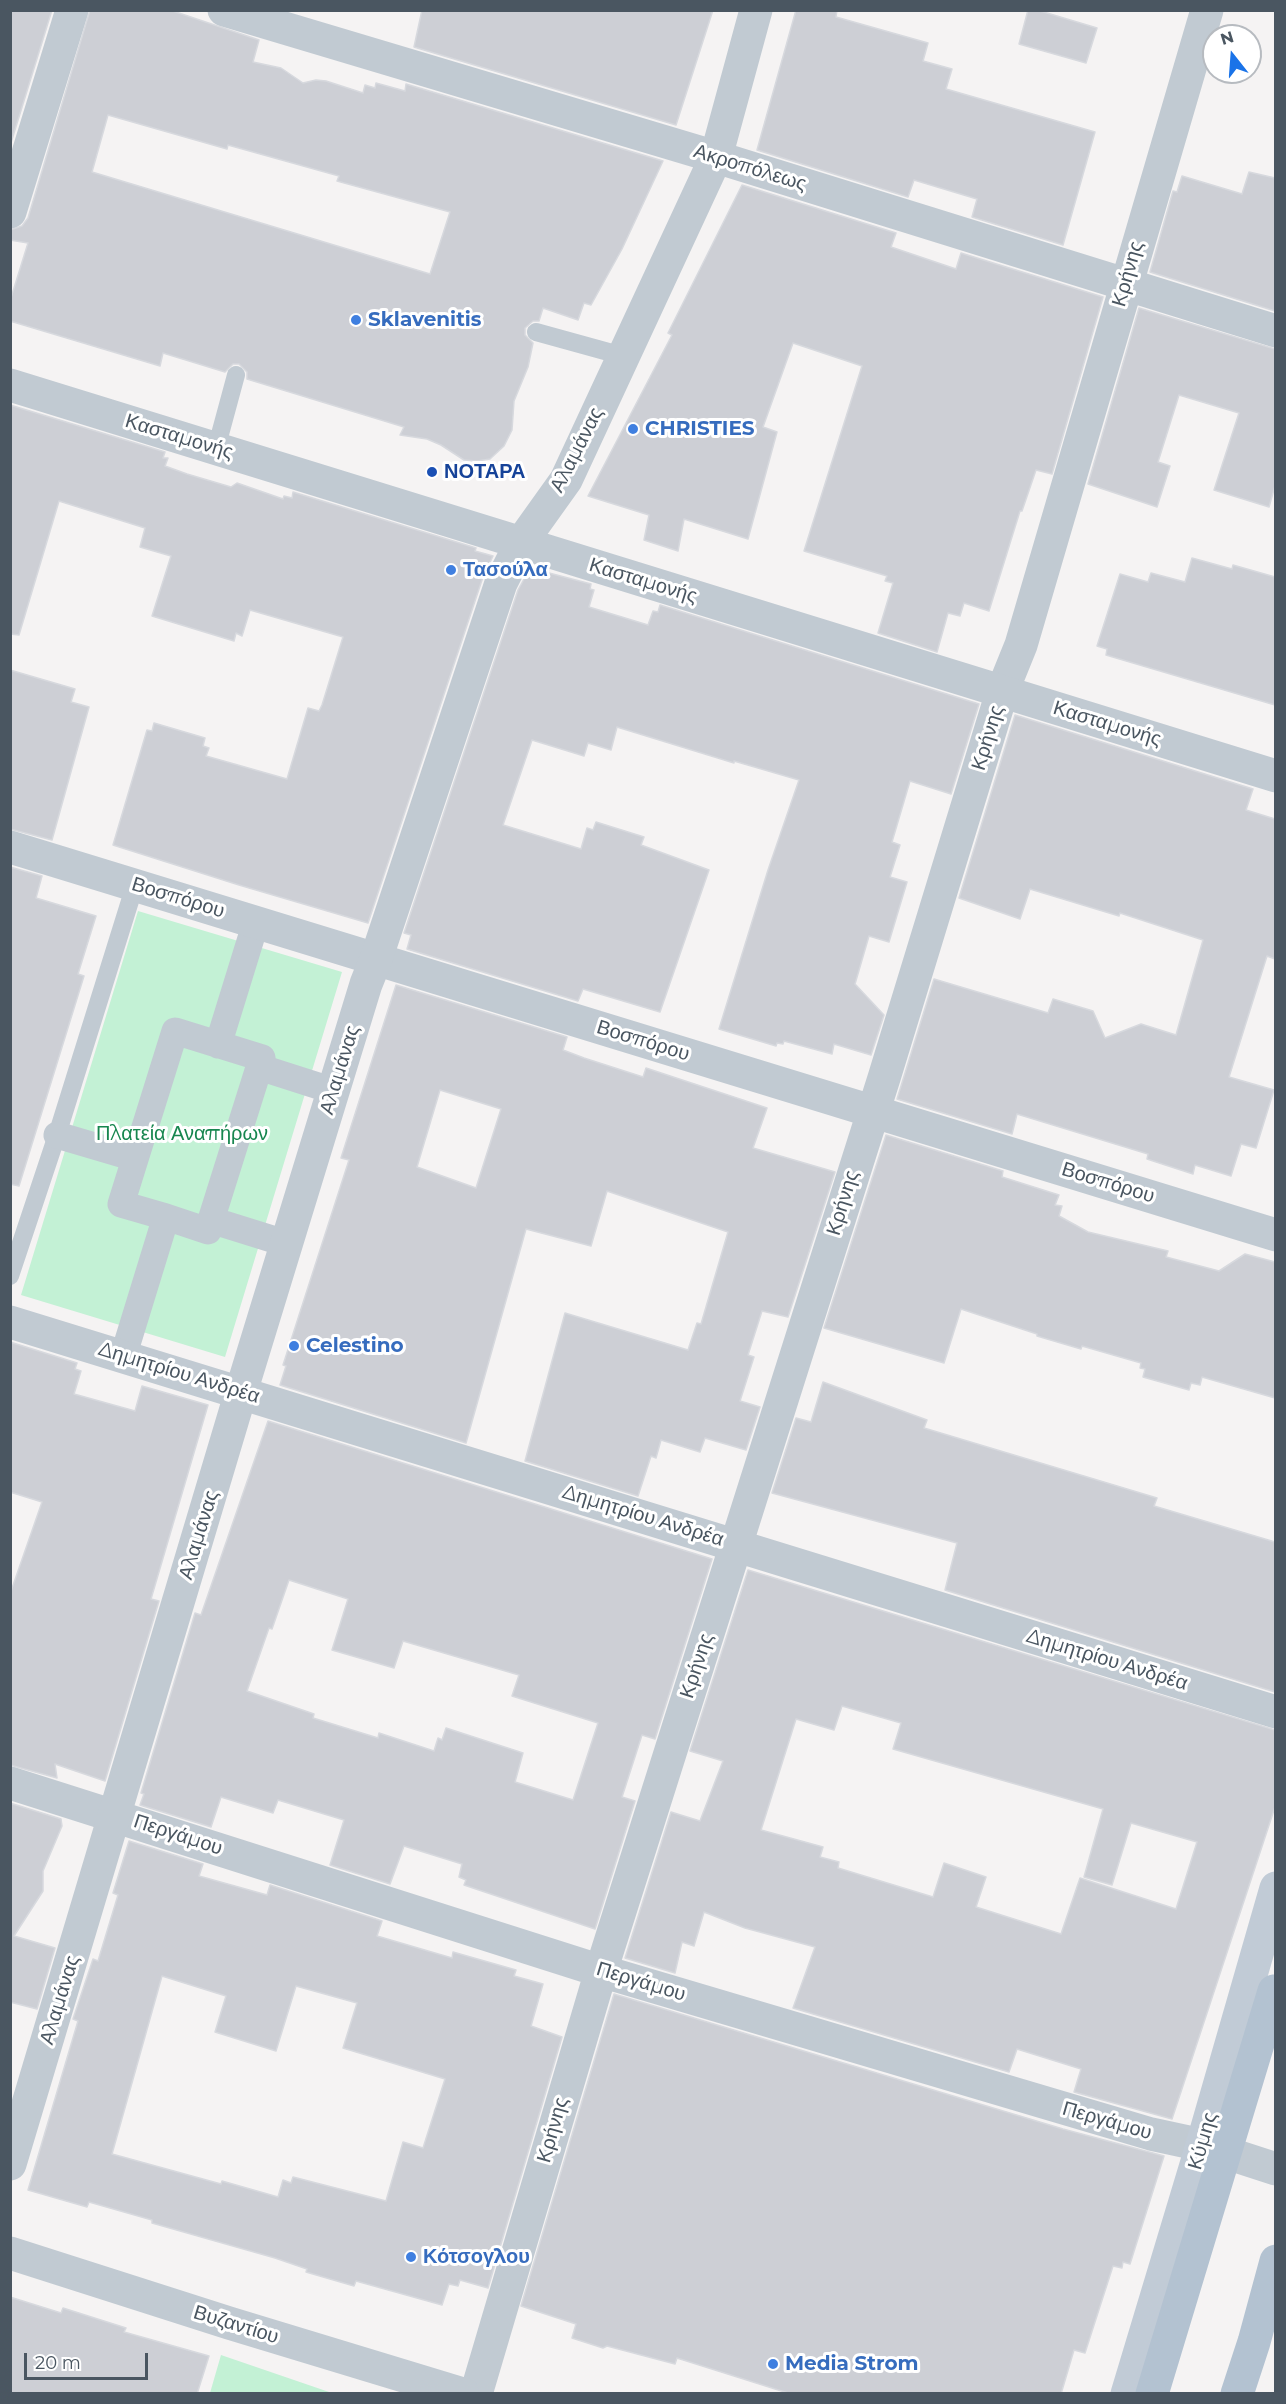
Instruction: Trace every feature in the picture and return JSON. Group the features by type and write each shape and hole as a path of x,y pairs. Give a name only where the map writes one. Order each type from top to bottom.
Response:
{"main road":[{"name":"Κύμης","path":"1127,2394 1202,2145 1275,1888"},
{"name":"Κύμης","path":"1152,2394 1275,1989"},
{"path":"1238,2394 1275,2261"},
{"path":"1251,2394 1254,2342"}],"street":[{"path":"10,212 72,10"},
{"name":"Ακροπόλεως","path":"224,10 716,157 1275,331"},
{"name":"Αλαμάνας","path":"10,2164 241,1392 366,984 376,960 501,583 521,543 566,480 716,157 756,10"},
{"name":"Κρήνης","path":"476,2394 601,1971 1002,692 1021,645 1207,10"},
{"name":"Κασταμονής","path":"10,385 1275,776"},
{"name":"Βοσπόρου","path":"10,847 1275,1235"},
{"path":"218,1045 256,922"},
{"path":"175,1031 218,1045 262,1058 208,1231 121,1204 175,1031"},
{"path":"259,1067 334,1091"},
{"path":"57,1135 135,1158"},
{"path":"123,1357 166,1217"},
{"path":"211,1220 288,1244"},
{"name":"Δημητρίου Ανδρέα","path":"10,1322 1275,1712"},
{"name":"Περγάμου","path":"10,1783 601,1971 1151,2134 1202,2145 1275,2169"},
{"name":"Βυζαντίου","path":"10,2253 463,2394"}],"lane":[{"path":"536,332 623,356"},
{"path":"216,449 236,375"},
{"path":"10,1276 57,1135 135,885"}],"green space":[{"name":"Πλατεία Αναπήρων","path":"138,911 342,972 225,1357 21,1295"},
{"path":"221,2355 332,2393 210,2393"}],"building":[{"path":"10,10 52,10 10,146"},
{"path":"90,10 170,10 259,40 253,62 281,68 303,83 316,80 326,81 363,93 365,85 375,88 376,83 405,91 406,84 663,161 622,249 591,305 584,303 578,320 543,308 539,321 533,321 525,328 525,335 533,343 528,367 514,401 512,430 504,446 490,459 477,461 464,460 427,439 400,435 404,427 247,379 247,372 239,364 233,364 225,372 163,353 160,366 10,321 10,301 28,243 10,240 10,230 22,226 28,218","holes":["108,115 227,149 228,145 339,176 337,181 450,212 430,274 92,172"]},
{"path":"422,10 713,10 676,125 414,47"},
{"path":"796,10 837,10 836,17 928,43 923,61 952,69 946,89 1095,132 1063,245 972,217 977,199 914,180 908,197 757,150"},
{"path":"1028,10 1037,10 1097,28 1086,63 1019,44"},
{"path":"1249,172 1275,178 1275,311 1150,272 1173,191 1177,192 1182,176 1242,194"},
{"path":"742,185 896,233 891,247 956,269 961,253 1103,297 1052,474 1036,470 1022,511 1020,511 989,611 964,603 960,616 948,613 937,652 878,633 893,583 885,581 887,576 804,551 862,366 793,343 763,427 777,432 748,539 684,519 678,551 644,540 649,515 588,496 672,335 668,333"},
{"path":"1139,308 1275,349 1275,486 1269,507 1214,490 1239,413 1179,395 1158,462 1170,466 1157,507 1088,484"},
{"path":"10,405 165,452 163,458 168,458 165,466 187,474 231,487 237,483 283,499 284,496 292,498 293,492 476,548 475,551 493,556 483,577 368,923 113,845 147,730 152,731 154,723 205,738 203,746 209,748 206,756 287,779 308,708 319,711 322,705 343,637 250,610 242,636 236,633 234,641 152,616 171,556 140,547 145,528 59,501 19,635 10,634"},
{"path":"1192,558 1232,569 1233,565 1275,577 1275,705 1106,655 1107,649 1097,646 1120,574 1148,582 1151,573 1185,582"},
{"path":"530,568 591,584 590,589 594,590 589,607 648,625 653,611 658,612 660,605 979,704 951,794 910,781 892,842 900,845 890,877 907,882 889,942 869,936 855,984 884,1015 871,1055 834,1044 832,1054 784,1041 783,1044 777,1043 776,1046 719,1029 768,870 799,780 734,761 734,763 617,727 611,750 588,743 584,756 532,740 503,825 581,849 587,828 593,830 596,822 644,837 641,845 709,870 660,1012 583,989 578,1001 407,949 411,935 404,933 518,590"},
{"path":"10,670 75,689 71,702 89,707 52,840 10,829"},
{"path":"1015,715 1253,789 1246,810 1275,819 1275,959 1267,956 1229,1077 1274,1090 1256,1148 1241,1144 1231,1176 1195,1165 1193,1174 1147,1159 1148,1154 1017,1114 1012,1134 897,1099 934,979 1048,1013 1053,999 1093,1011 1105,1038 1141,1024 1176,1035 1203,940 1120,913 1119,916 1030,889 1020,919 959,898"},
{"path":"10,867 42,876 36,898 96,916 78,974 84,976 19,1186 10,1184"},
{"path":"396,985 567,1037 563,1050 584,1058 643,1077 646,1068 767,1108 753,1148 835,1172 788,1317 762,1311 748,1355 754,1357 740,1401 760,1407 746,1450 705,1438 700,1452 661,1440 656,1458 651,1456 638,1496 525,1461 565,1313 688,1350 697,1323 701,1324 728,1232 607,1191 591,1246 526,1229 466,1443 280,1385 286,1366 283,1365 349,1160 341,1158","holes":["440,1090 501,1109 476,1188 417,1167"]},
{"path":"886,1135 1003,1171 1002,1177 1059,1195 1055,1205 1062,1206 1059,1216 1088,1232 1168,1251 1166,1257 1219,1271 1245,1254 1275,1262 1275,1398 1202,1377 1200,1385 1191,1383 1189,1390 1143,1377 1145,1369 1140,1368 1141,1363 1037,1336 1037,1334 961,1309 944,1363 824,1328"},
{"path":"10,1342 77,1363 75,1369 81,1371 74,1394 135,1411 142,1386 208,1405 151,1599 159,1601 105,1781 55,1764 57,1778 10,1765 10,1594 42,1502 10,1492"},
{"path":"823,1382 927,1420 924,1428 1157,1498 1154,1506 1275,1542 1275,1692 945,1590 957,1543 772,1493 796,1418 811,1422"},
{"path":"268,1421 712,1559 655,1739 642,1735 622,1797 635,1801 595,1929 464,1885 466,1880 459,1877 462,1864 404,1846 390,1884 330,1865 344,1820 278,1800 273,1813 221,1797 211,1827 140,1805 144,1794 141,1793 195,1613 201,1615","holes":["289,1580 348,1599 332,1650 394,1668 403,1641 519,1675 512,1696 598,1723 573,1800 515,1782 523,1753 446,1728 442,1740 438,1738 434,1751 379,1733 378,1738 313,1718 314,1714 247,1691"]},
{"path":"748,1570 1275,1730 1275,1807 1172,2119 1074,2092 1081,2069 1017,2049 1009,2072 793,2008 815,1947 745,1928 704,1912 694,1946 682,1942 675,1973 625,1958 671,1812 700,1821 723,1761 690,1751","holes":["842,1706 901,1723 893,1749 1103,1809 1084,1877 1112,1885 1131,1823 1197,1842 1176,1909 1080,1878 1061,1934 976,1907 986,1877 944,1863 933,1897 838,1868 839,1862 820,1857 823,1847 761,1830 796,1719 834,1730"]},
{"path":"10,1803 61,1819 62,1826 43,1871 43,1891 14,1936 55,1948 37,2009 10,2002"},
{"path":"129,1841 203,1864 199,1876 267,1895 270,1885 382,1921 377,1936 452,1958 453,1952 516,1970 514,1976 543,1984 531,2026 562,2037 488,2288 460,2280 458,2286 449,2284 442,2305 356,2281 354,2286 306,2272 307,2269 275,2258 152,2223 152,2220 89,2202 87,2207 28,2190 78,2021 73,2019 93,1959 98,1961 118,1895 113,1893","holes":["162,1976 226,1996 215,2032 276,2051 296,1986 357,2003 343,2048 445,2079 423,2148 403,2142 386,2201 293,2177 291,2183 283,2180 278,2197 112,2154"]},
{"path":"614,1994 1063,2129 1164,2156 1130,2264 1123,2262 1122,2268 1113,2266 1085,2353 1074,2350 1061,2394 791,2394 677,2358 675,2364 607,2346 603,2348 572,2338 576,2324 521,2306"},
{"path":"10,2297 61,2313 63,2308 126,2328 124,2332 209,2356 197,2394 10,2394"}],"place":[{"name":"Sklavenitis","path":"356,320"},
{"name":"CHRISTIES","path":"633,429"},
{"name":"ΝΟΤΑΡΑ","path":"432,472"},
{"name":"Τασούλα","path":"451,570"},
{"name":"Celestino","path":"294,1346"},
{"name":"Κότσογλου","path":"411,2257"},
{"name":"Media Strom","path":"773,2364"}]}
